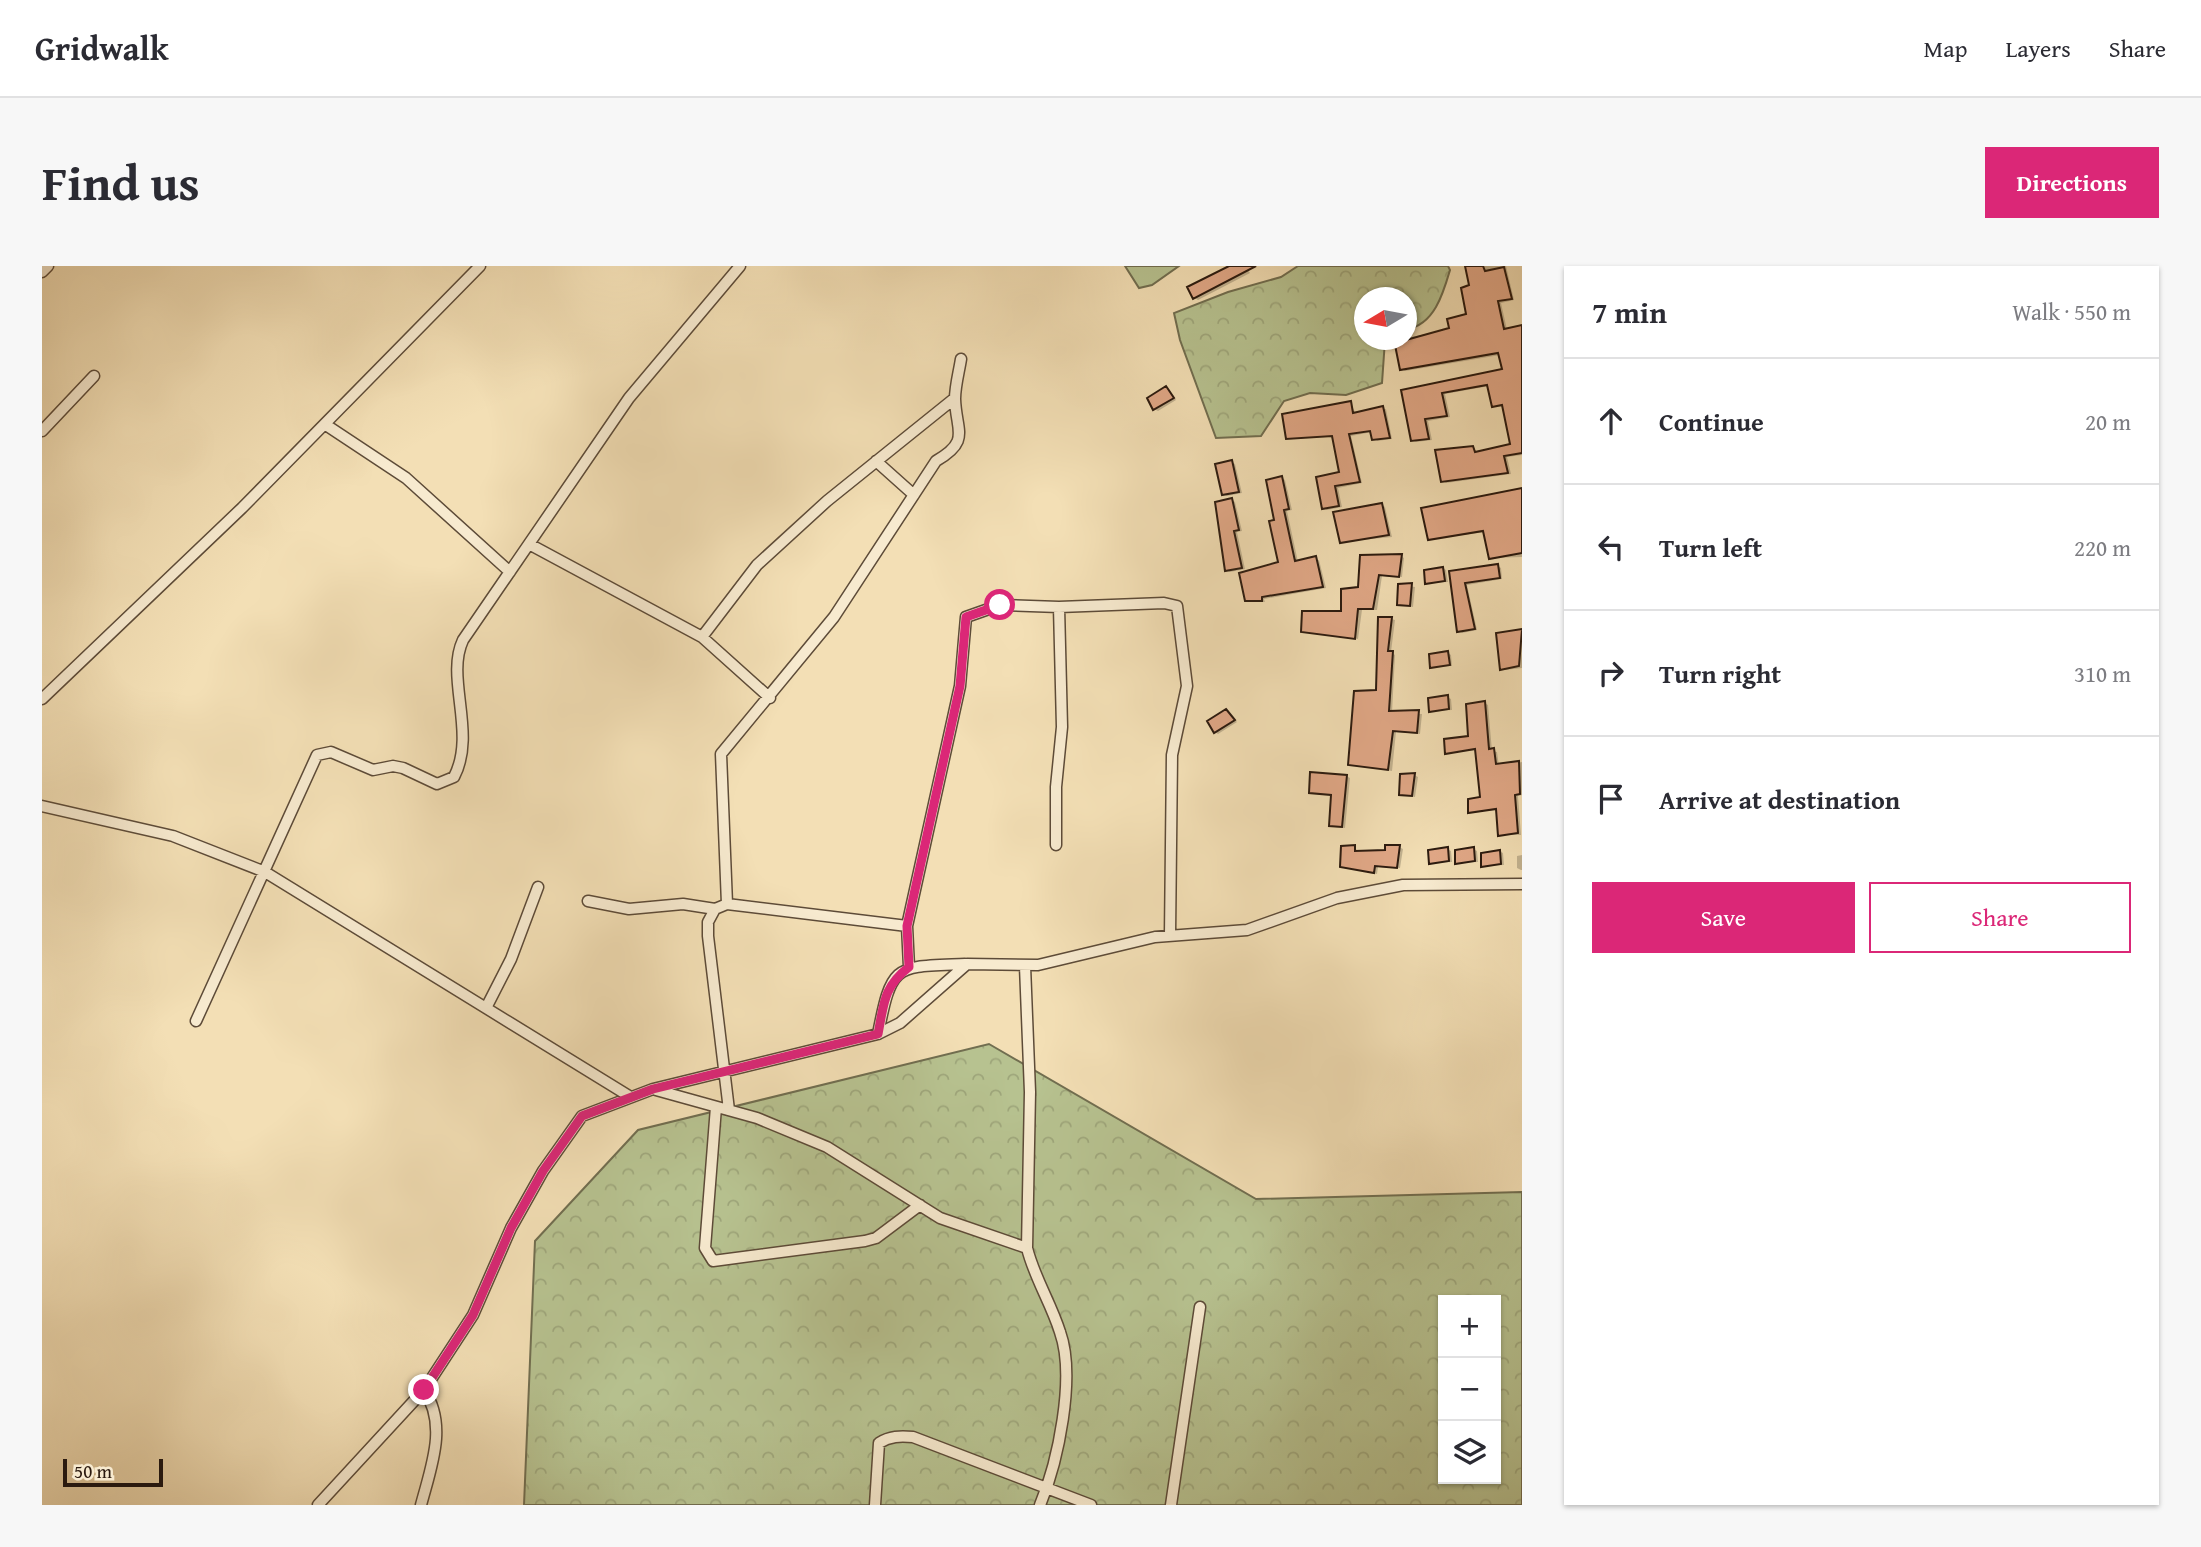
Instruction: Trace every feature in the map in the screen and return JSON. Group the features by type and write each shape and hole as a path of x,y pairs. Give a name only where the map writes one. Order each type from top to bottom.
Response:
{"street":[{"path":"42,272 48,266"},
{"path":"42,699 326,425 480,266"},
{"path":"196,1021 317,755 324,751 373,770 393,766 403,768 437,784 454,777 463,745 458,649 629,398 740,266"},
{"path":"727,904 721,754 726,745 770,698 834,617 936,461 951,452 957,444 960,424 955,398 961,359"},
{"path":"42,431 94,376"},
{"path":"702,637 757,565 827,500 932,413 955,398"},
{"path":"326,425 406,478 510,572"},
{"path":"876,461 914,495"},
{"path":"529,544 702,637 770,698"},
{"path":"909,967 907,926 960,686 966,617 1000,605 1059,607 1164,603 1177,606 1187,686 1172,755 1170,935"},
{"path":"1056,845 1056,787 1062,727 1059,607"},
{"path":"42,806 173,836 265,872 629,1096"},
{"path":"878,1034 887,991 892,981 909,967 967,964 1025,966 1088,956 1170,935 1247,930 1337,898 1411,884 1522,884"},
{"path":"486,1008 511,959 538,887"},
{"path":"589,901 629,909 683,904 715,909 727,904 907,926"},
{"path":"715,909 708,922 708,936 729,1110"},
{"path":"318,1505 424,1390 473,1315 511,1228 543,1171 575,1122 582,1116 653,1089 878,1034 900,1023 967,964"},
{"path":"1025,966 1030,1093 1027,1248 1031,1265 1061,1335 1066,1390 1047,1489 1040,1505"},
{"path":"653,1089 757,1118 827,1147 940,1218 1027,1248"},
{"path":"716,1107 705,1248 713,1261 866,1241 876,1238 919,1205"},
{"path":"1171,1505 1200,1307"},
{"path":"421,1505 436,1446 437,1422 432,1402 424,1390"},
{"path":"875,1505 877,1451 879,1443 888,1437 913,1437 1091,1505"}],"green space":[{"path":"1125,266 1179,266 1152,285 1139,288"},
{"path":"1298,266 1448,266 1450,270 1436,307 1431,315 1417,325 1417,287 1354,287 1354,350 1384,350 1382,383 1346,395 1310,393 1284,401 1261,436 1216,438 1180,340 1174,313 1228,292 1281,277"},
{"path":"989,1044 1256,1199 1522,1192 1522,1505 524,1505 535,1241 638,1130"}],"building":[{"path":"1229,266 1256,266 1193,299 1187,287"},
{"path":"1465,266 1483,266 1485,271 1504,267 1512,299 1498,301 1504,329 1522,325 1522,453 1504,456 1508,473 1441,482 1435,450 1473,446 1475,452 1510,444 1502,405 1492,407 1487,385 1442,393 1447,416 1425,419 1429,439 1411,441 1401,390 1502,369 1498,353 1400,370 1396,350 1417,350 1417,337 1449,328 1447,319 1466,314 1461,288 1469,285"},
{"path":"1166,386 1174,398 1153,410 1147,398"},
{"path":"1351,401 1353,413 1383,406 1390,438 1372,440 1370,431 1349,434 1360,482 1335,486 1339,506 1322,509 1316,477 1339,472 1332,436 1286,439 1282,414"},
{"path":"1232,460 1239,492 1222,495 1215,464"},
{"path":"1282,476 1289,509 1284,510 1295,561 1316,556 1323,587 1262,597 1262,601 1245,601 1239,573 1278,562 1269,521 1274,520 1266,480"},
{"path":"1522,488 1522,553 1489,559 1483,531 1428,540 1421,508"},
{"path":"1232,498 1239,530 1234,531 1242,568 1225,571 1215,502"},
{"path":"1382,503 1389,535 1340,543 1333,512"},
{"path":"1402,554 1399,577 1379,575 1373,609 1358,609 1355,639 1301,632 1302,611 1341,611 1341,589 1358,587 1360,555"},
{"path":"1498,564 1500,578 1465,583 1475,629 1457,632 1449,571"},
{"path":"1443,567 1445,581 1425,584 1424,570"},
{"path":"1412,583 1410,606 1397,605 1398,584"},
{"path":"1378,617 1392,617 1388,651 1393,651 1389,711 1419,710 1417,733 1393,731 1388,770 1348,765 1354,691 1376,690"},
{"path":"1522,629 1519,666 1500,670 1496,633"},
{"path":"1448,651 1450,665 1430,668 1429,654"},
{"path":"1448,695 1449,709 1429,712 1428,698"},
{"path":"1485,701 1489,749 1494,748 1496,764 1519,761 1520,794 1515,795 1518,833 1498,836 1496,809 1468,813 1468,799 1480,797 1475,749 1445,754 1444,739 1468,736 1466,704"},
{"path":"1226,709 1235,720 1214,733 1207,721"},
{"path":"1310,772 1347,775 1342,827 1329,826 1331,795 1309,793"},
{"path":"1415,773 1412,796 1399,795 1400,774"},
{"path":"1355,845 1355,851 1385,850 1385,845 1400,845 1397,868 1375,866 1374,873 1340,867 1341,846"},
{"path":"1448,847 1449,861 1429,864 1428,850"},
{"path":"1474,847 1475,861 1455,864 1455,850"},
{"path":"1500,850 1501,864 1481,867 1481,853"}],"route":[{"path":"424,1390 433,1372 473,1315 493,1265 543,1171 575,1122 582,1116 653,1089 878,1034 887,991 892,981 909,967 907,926 960,686 966,617 1000,605"}]}
